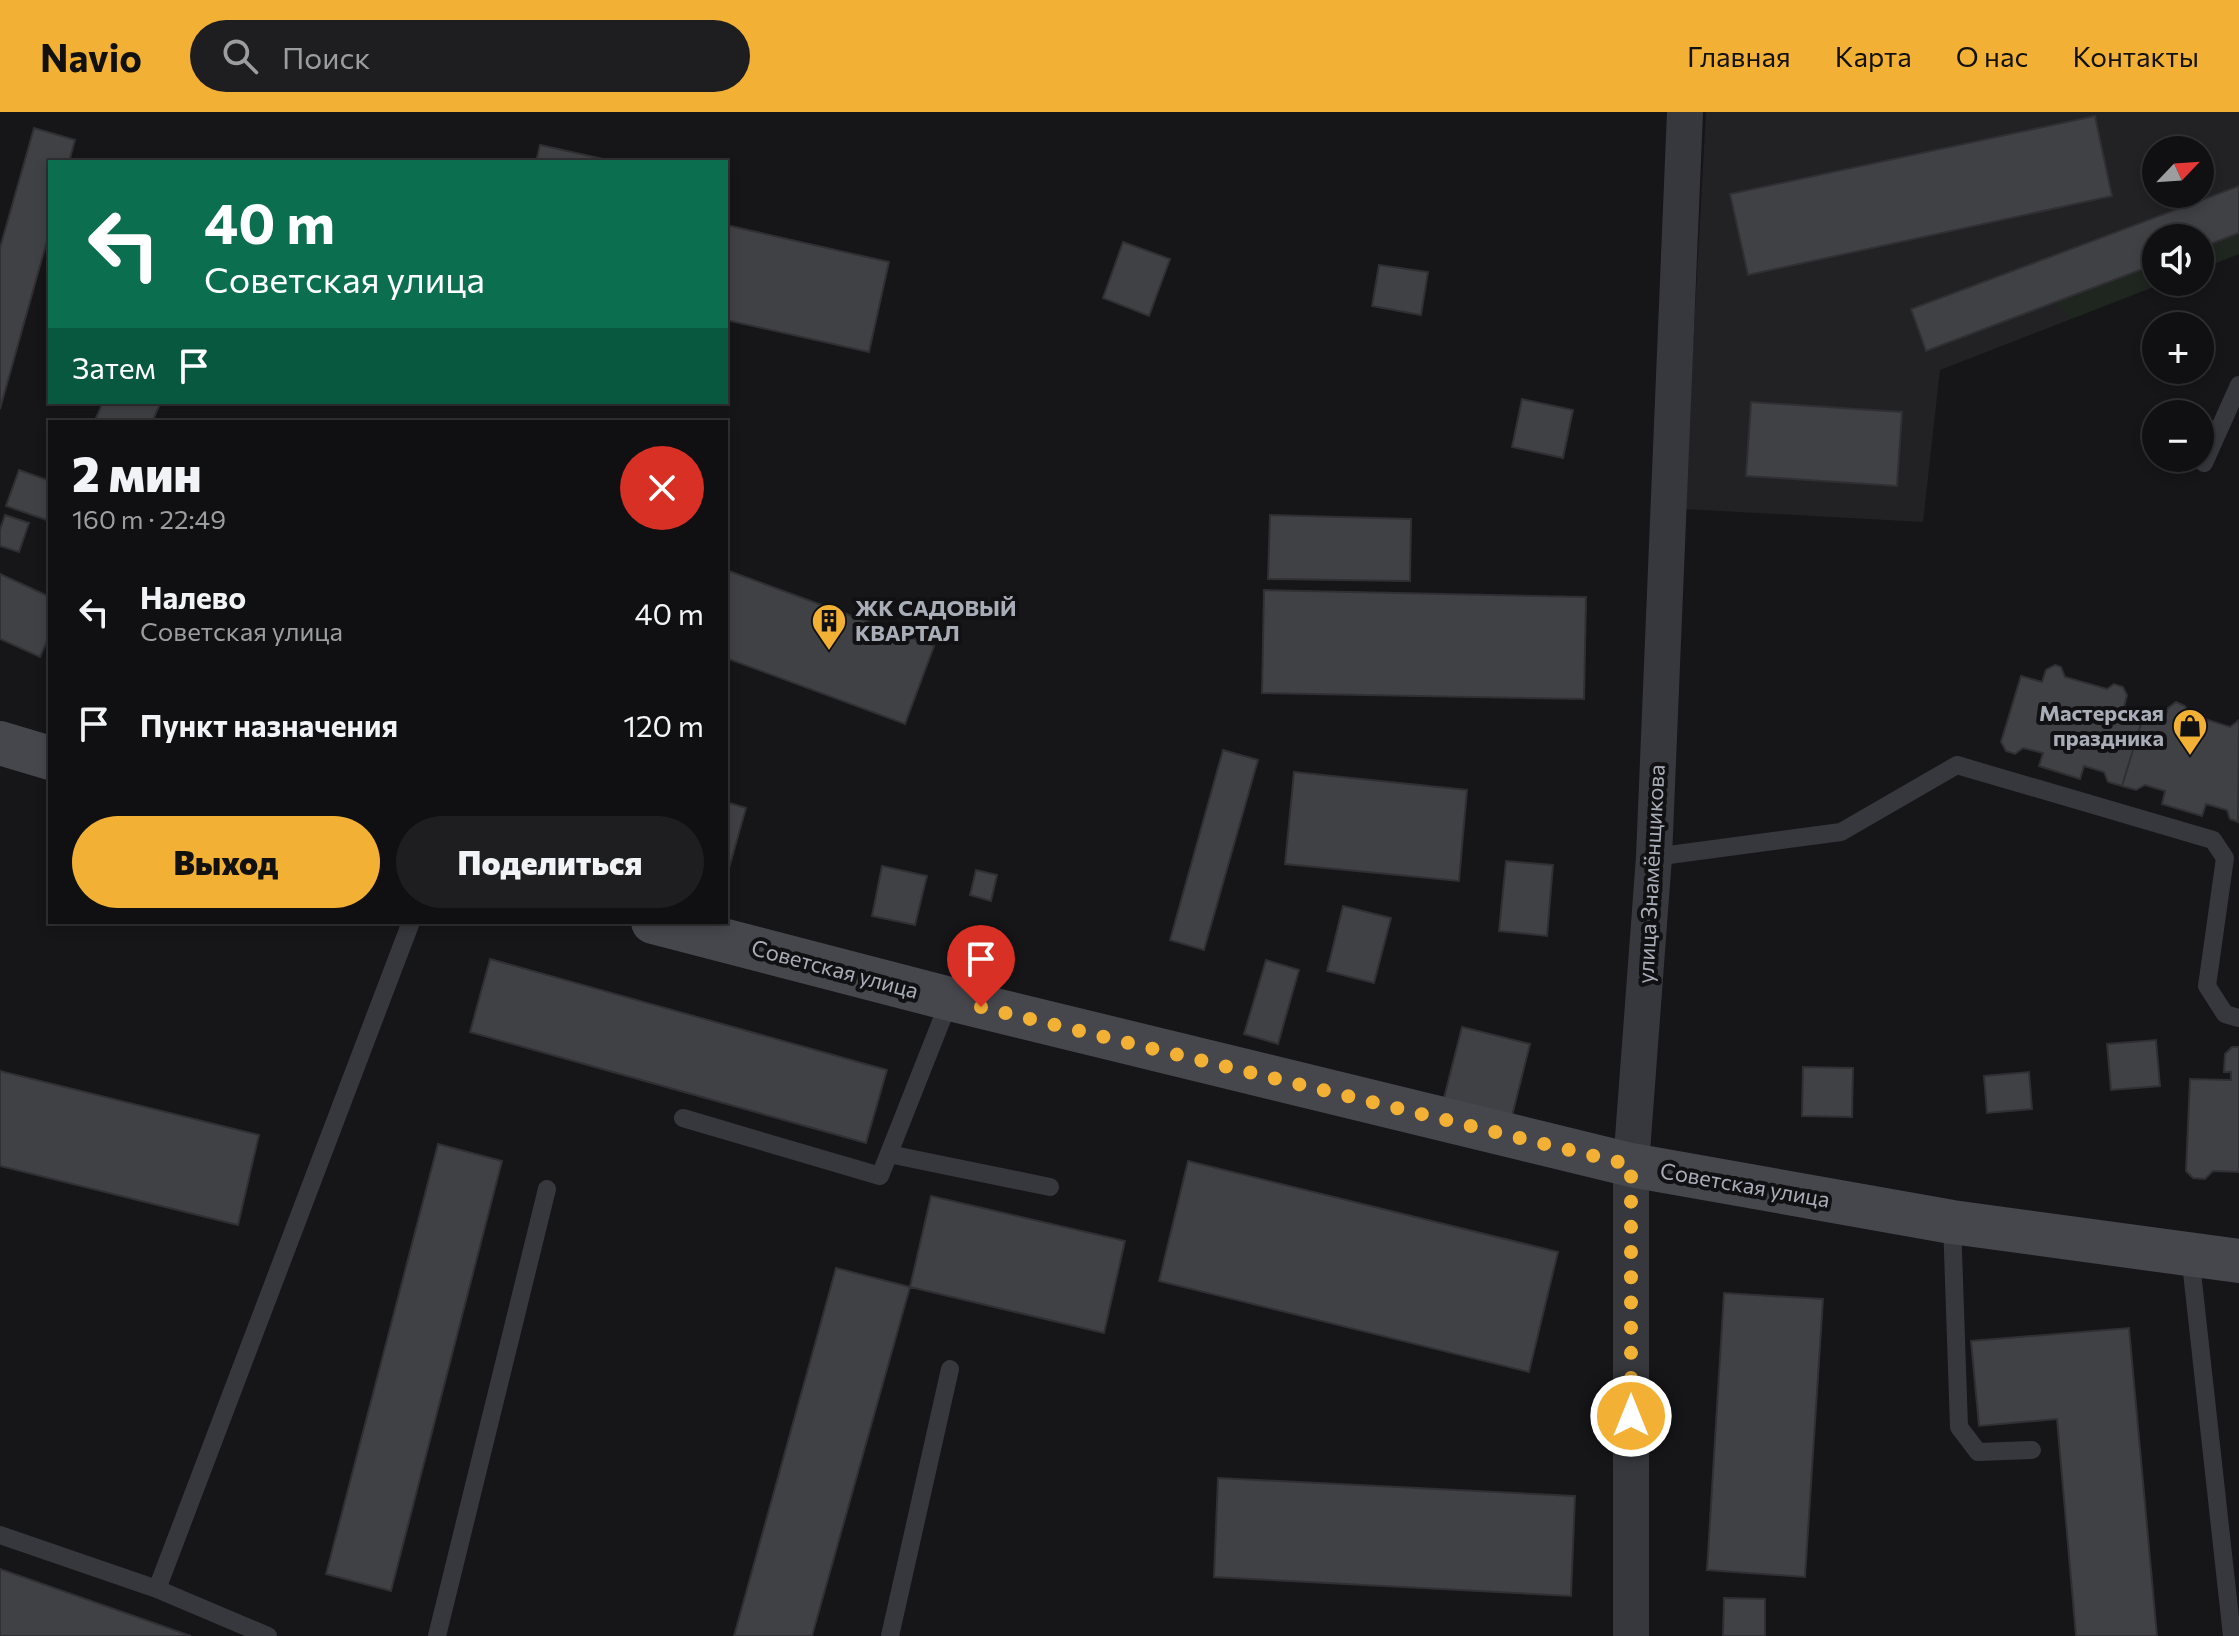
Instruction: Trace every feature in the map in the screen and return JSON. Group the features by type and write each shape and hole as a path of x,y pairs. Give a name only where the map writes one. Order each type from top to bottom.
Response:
{"street":[{"name":"улица Знамёнщикова","path":"1631,1636 1631,1165 1654,857 1685,112"},
{"path":"0,743 48,757"},
{"name":"Советская улица","path":"661,924 950,999 1631,1165 1952,1222 2239,1261"}],"lane":[{"path":"2214,441 2239,385"},
{"path":"1654,857 1841,832 1957,765 2213,840 2225,858 2207,986 2225,1014 2239,1018"},
{"path":"157,1589 410,924"},
{"path":"683,1118 880,1176 950,999"},
{"path":"889,1154 1050,1187"},
{"path":"437,1636 547,1189"},
{"path":"1952,1222 1959,1427 1978,1452 2032,1450"},
{"path":"2190,1254 2232,1636"},
{"path":"890,1636 950,1369"},
{"path":"0,1535 157,1589 259,1634"}],"shaded area":[{"path":"1706,112 2239,112 2239,254 2214,264 2214,224 2142,224 2142,291 1940,370 1923,522 1684,509"},
{"path":"2239,233 2239,254 2214,264 2214,243"},
{"path":"2142,269 2142,291 2071,319 2055,302"}],"building":[{"path":"2095,116 2112,196 1748,275 1730,194"},
{"path":"34,128 75,140 70,160 48,160 48,237 0,409 0,248"},
{"path":"540,145 608,160 536,160"},
{"path":"2239,186 2239,233 2214,243 2214,224 2142,224 2142,269 1926,351 1911,309 2180,208 2214,208 2214,195"},
{"path":"728,225 889,262 869,352 728,320"},
{"path":"1123,242 1170,259 1149,316 1103,298"},
{"path":"1379,265 1428,272 1421,315 1372,306"},
{"path":"1522,399 1573,410 1563,458 1512,447"},
{"path":"1751,402 1902,412 1897,486 1746,476"},
{"path":"102,404 160,404 153,420 96,418"},
{"path":"19,470 48,480 48,520 6,506"},
{"path":"5,515 29,523 19,552 0,546 0,530"},
{"path":"1270,515 1411,519 1410,581 1268,579"},
{"name":"ЖК САДОВЫЙ КВАРТАЛ","path":"729,571 934,646 905,724 728,659"},
{"path":"0,574 48,596 48,639 40,657 0,639"},
{"path":"1264,590 1586,597 1584,699 1262,693"},
{"path":"2055,665 2061,667 2065,677 2107,689 2114,684 2123,687 2127,695 2124,707 2144,714 2122,786 2108,782 2104,772 2084,766 2080,779 2039,766 2043,753 2023,748 2015,754 2006,751 2001,742 2021,676 2042,682 2046,670"},
{"path":"2176,702 2185,706 2189,714 2230,727 2239,720 2238,822 2230,819 2227,810 2206,804 2202,816 2162,804 2165,791 2145,785 2136,790 2122,786 2144,714 2164,720 2168,708"},
{"path":"1223,750 1258,760 1204,950 1170,940"},
{"path":"1294,772 1467,790 1459,881 1285,864"},
{"path":"728,803 746,808 728,871"},
{"path":"1506,861 1553,865 1547,936 1499,931"},
{"path":"882,866 927,876 915,925 872,916"},
{"path":"976,870 997,875 991,901 970,895"},
{"path":"1343,906 1391,918 1374,983 1327,971"},
{"path":"490,959 887,1070 866,1143 470,1032"},
{"path":"1266,960 1299,970 1278,1044 1244,1034"},
{"path":"1462,1027 1530,1044 1512,1116 1444,1098"},
{"path":"2156,1040 2160,1086 2111,1090 2107,1044"},
{"path":"2232,1047 2239,1047 2239,1172 2213,1171 2205,1179 2193,1178 2186,1171 2190,1079 2231,1080 2231,1072 2224,1072 2225,1054"},
{"path":"1803,1067 1853,1068 1852,1117 1802,1116"},
{"path":"0,1071 259,1135 238,1225 0,1166"},
{"path":"2029,1072 2032,1109 1987,1113 1984,1076"},
{"path":"438,1144 502,1161 391,1591 326,1574"},
{"path":"1188,1161 1558,1252 1529,1372 1159,1281"},
{"path":"931,1196 1125,1241 1104,1333 910,1287"},
{"path":"836,1268 910,1287 812,1636 734,1636"},
{"path":"1724,1293 1823,1299 1805,1577 1707,1570"},
{"path":"2129,1328 2157,1636 2076,1636 2057,1419 1979,1426 1971,1341"},
{"path":"1218,1478 1575,1496 1571,1596 1214,1577"},
{"path":"0,1569 191,1636 0,1636"},
{"path":"1724,1598 1765,1599 1765,1636 1723,1636"}],"place":[{"name":"ЖК САДОВЫЙ КВАРТАЛ","path":"829,652"},
{"name":"Мастерская праздника","path":"2190,757"}],"route":[{"path":"981,1007 1631,1165 1631,1416"}]}
